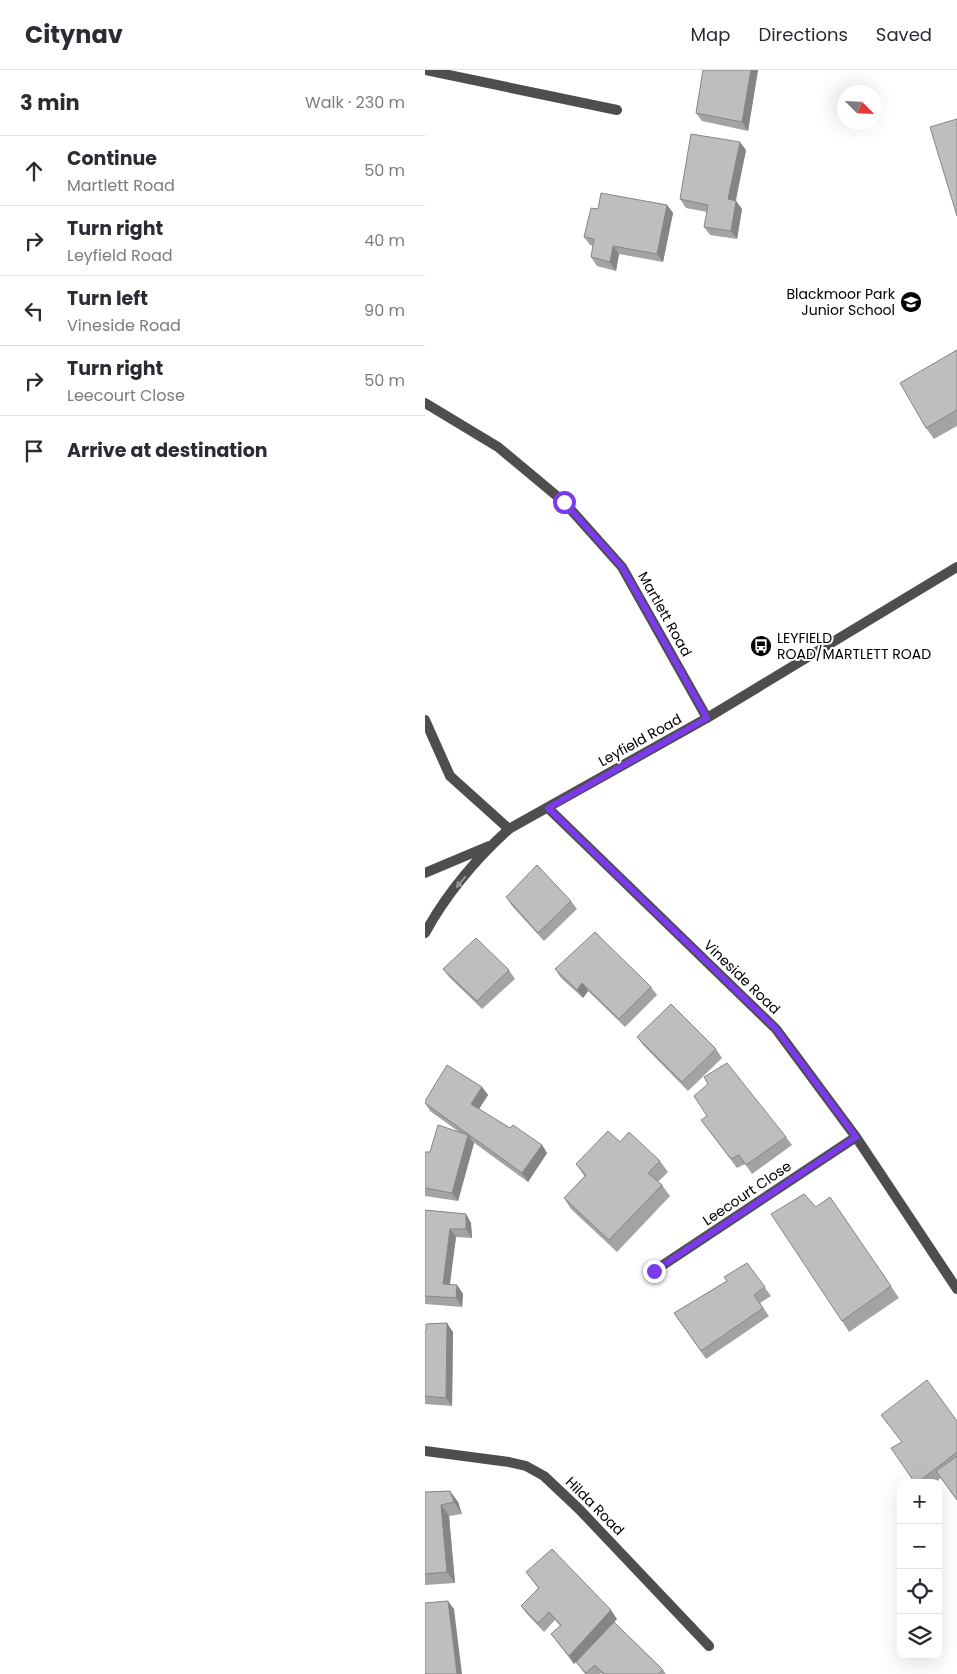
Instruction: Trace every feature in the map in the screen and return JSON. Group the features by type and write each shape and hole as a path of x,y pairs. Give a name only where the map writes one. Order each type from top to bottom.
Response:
{"street":[{"path":"425,70 617,110"},
{"name":"Martlett Road","path":"425,403 498,447 564,502 616,560 622,567 707,718"},
{"name":"Leyfield Road","path":"425,933 446,900 492,845 509,829 707,718 957,567"},
{"path":"425,720 451,776 509,829"},
{"name":"Vineside Road","path":"548,808 776,1029 856,1137 957,1289"},
{"name":"Leyfield Road","path":"425,873 492,845"},
{"name":"Leecourt Close","path":"654,1271 856,1137"},
{"name":"Hilda Road","path":"425,1451 509,1462 526,1466 544,1476 579,1509 709,1646"}],"building":[{"path":"703,70 751,70 742,122 696,113"},
{"path":"957,119 957,216 930,127"},
{"path":"691,134 740,142 728,199 736,201 731,231 704,227 708,205 680,199"},
{"path":"601,193 667,205 657,254 613,246 610,262 591,257 594,239 584,237 591,208 598,209"},
{"path":"957,350 957,410 926,428 900,383"},
{"path":"537,865 571,901 538,933 506,897"},
{"path":"595,932 651,987 619,1019 582,983 577,990 555,969"},
{"path":"476,938 509,970 477,1001 443,969"},
{"path":"671,1004 716,1049 682,1082 637,1037"},
{"path":"727,1063 786,1137 746,1165 739,1155 731,1159 701,1120 707,1116 694,1096 708,1084 704,1077"},
{"path":"447,1065 482,1087 471,1104 510,1128 513,1125 542,1145 522,1173 425,1103"},
{"path":"438,1125 468,1135 452,1193 425,1188 425,1152 430,1152"},
{"path":"608,1131 620,1142 629,1132 660,1161 648,1173 662,1185 609,1240 564,1198 586,1175 576,1164"},
{"path":"804,1194 816,1207 830,1197 891,1286 842,1321 771,1214"},
{"path":"425,1210 466,1214 466,1229 450,1229 443,1284 457,1285 456,1298 425,1296"},
{"path":"747,1263 765,1287 754,1295 763,1308 701,1351 674,1313 727,1281 724,1277"},
{"path":"447,1323 446,1398 425,1396 426,1324"},
{"path":"927,1380 957,1421 957,1452 922,1479 912,1479 891,1448 902,1442 881,1415"},
{"path":"957,1456 957,1500 942,1479 936,1471"},
{"path":"450,1491 454,1502 441,1505 447,1572 425,1574 425,1492"},
{"path":"552,1549 611,1610 569,1656 551,1634 561,1625 549,1612 538,1623 521,1606 539,1588 526,1572"},
{"path":"448,1601 457,1674 425,1674 425,1603"},
{"path":"614,1622 663,1670 658,1674 604,1674 595,1665 586,1673 576,1662"}],"place":[{"name":"Blackmoor Park Junior School","path":"911,302"},
{"name":"LEYFIELD ROAD/MARTLETT ROAD","path":"761,646"}],"route":[{"path":"564,502 622,567 707,718 548,808 776,1029 856,1137 654,1271"}]}
